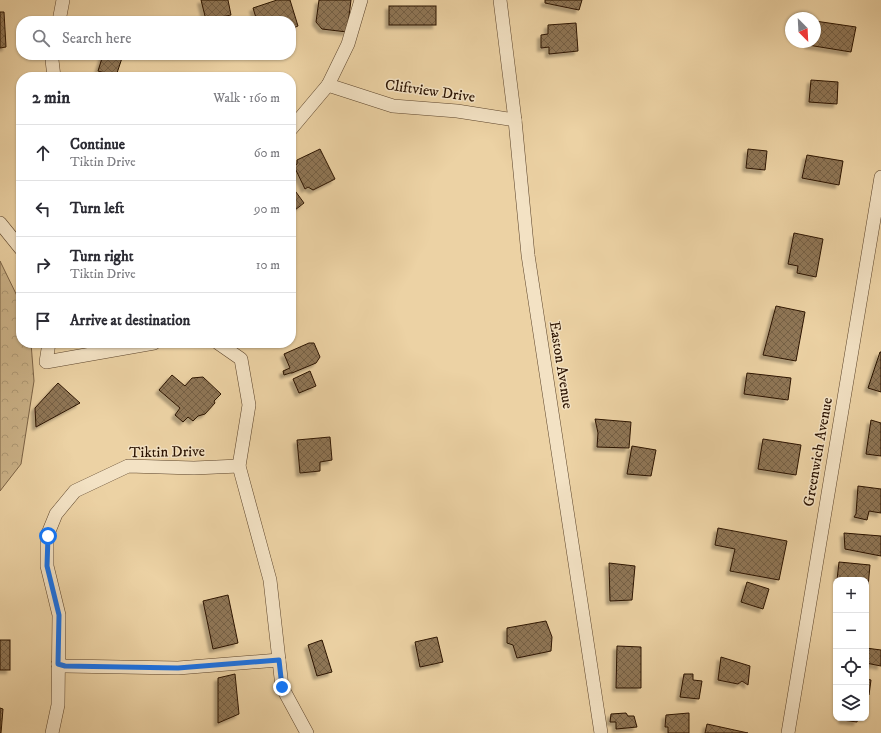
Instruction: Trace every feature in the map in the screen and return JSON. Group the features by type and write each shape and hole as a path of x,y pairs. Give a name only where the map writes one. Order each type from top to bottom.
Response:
{"street":[{"path":"60,16 63,0"},
{"path":"296,123 328,85 348,44 361,0"},
{"name":"Easton Avenue","path":"500,0 516,120 528,255 601,733"},
{"path":"52,60 53,72"},
{"name":"Cliftview Drive","path":"328,85 393,106 457,111 516,120"},
{"name":"Greenwich Avenue","path":"788,733 881,177"},
{"path":"0,223 16,243"},
{"path":"49,348 46,362 126,348"},
{"path":"225,348 241,359 249,405 239,466 270,580 282,687 308,733"},
{"name":"Tiktin Drive","path":"52,733 58,705 59,615 47,566 48,536 56,514 75,491 128,466 194,468 239,466"},
{"path":"58,664 65,666 178,668 279,660"}],"green space":[{"path":"0,261 16,294 16,348 31,348 34,381 21,464 0,491"}],"building":[{"path":"201,0 228,0 231,15 205,16"},
{"path":"277,0 290,0 295,16 255,16 253,8"},
{"path":"319,0 351,0 347,32 322,29 316,22"},
{"path":"545,0 582,0 579,10 545,3"},
{"path":"389,6 436,6 436,25 389,25"},
{"path":"0,12 4,12 6,47 0,48"},
{"path":"821,22 856,27 851,52 821,47"},
{"path":"576,23 578,51 549,54 549,47 541,48 541,35 548,34 548,25"},
{"path":"101,60 121,60 117,72 98,71"},
{"path":"811,80 838,82 837,104 809,102"},
{"path":"320,149 335,179 313,190 308,187 305,189 296,170 297,160"},
{"path":"748,149 767,151 765,170 746,168"},
{"path":"807,155 843,161 839,185 802,178"},
{"path":"296,192 304,203 296,209"},
{"path":"794,233 823,239 816,277 797,273 798,266 788,264"},
{"path":"776,306 805,312 796,361 763,355"},
{"path":"309,343 314,343 320,357 316,363 284,375 283,371 290,368 284,354"},
{"path":"881,352 881,392 868,388"},
{"path":"310,371 316,386 299,393 293,379"},
{"path":"747,373 791,378 788,400 744,394"},
{"path":"172,375 185,386 192,378 203,377 221,394 205,414 198,416 193,421 188,417 183,422 175,415 180,408 159,390"},
{"path":"58,383 80,403 36,427 35,408"},
{"path":"595,419 631,422 629,448 597,447 598,433"},
{"path":"871,420 881,423 881,456 866,454"},
{"path":"330,437 332,460 320,462 320,471 300,473 297,440"},
{"path":"763,439 801,445 796,475 758,469"},
{"path":"632,446 656,450 651,476 627,474"},
{"path":"858,486 881,489 881,513 869,511 867,520 854,517 856,514"},
{"path":"718,528 787,541 779,580 730,571 735,549 715,545"},
{"path":"844,533 881,536 881,556 845,549"},
{"path":"839,562 870,565 869,577 837,577"},
{"path":"609,563 635,566 632,600 610,601"},
{"path":"747,582 769,589 763,609 741,602"},
{"path":"228,595 238,643 213,649 203,601"},
{"path":"546,621 552,637 551,651 517,658 513,645 507,643 507,628"},
{"path":"437,637 443,662 420,667 415,642"},
{"path":"0,640 10,640 10,670 0,670"},
{"path":"322,640 332,672 317,676 308,645"},
{"path":"617,646 641,647 641,688 616,688"},
{"path":"869,648 881,650 881,666 869,664"},
{"path":"721,657 750,666 748,685 742,681 738,684 718,680"},
{"path":"235,674 239,714 218,723 218,678"},
{"path":"684,674 693,674 693,680 702,681 699,699 680,697"},
{"path":"869,680 871,680 869,695"},
{"path":"0,708 3,709 1,733 0,733"},
{"path":"626,713 628,716 634,716 637,727 616,729 616,722 610,722 611,714"},
{"path":"689,713 689,733 668,733 668,727 665,727 666,715"},
{"path":"707,724 748,733 705,733"}],"route":[{"path":"48,536 47,566 59,615 58,664 65,666 178,668 279,660 282,687"}]}
